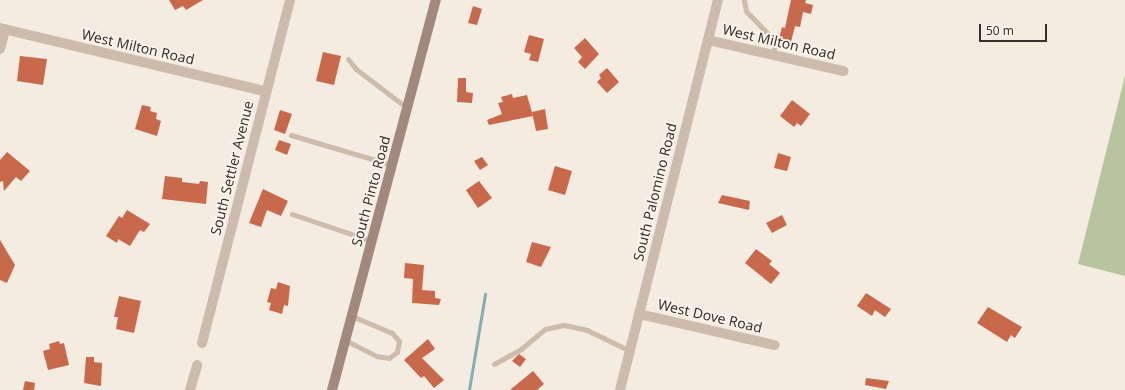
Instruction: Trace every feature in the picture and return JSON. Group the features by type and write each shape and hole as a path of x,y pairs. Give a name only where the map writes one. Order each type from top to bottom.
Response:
{"street":[{"name":"South Settler Avenue","path":"202,343 265,91 290,0"},
{"name":"South Pinto Road","path":"332,390 436,0"},
{"name":"South Palomino Road","path":"620,390 718,0"},
{"name":"West Milton Road","path":"0,49 2,29 265,91"},
{"name":"West Milton Road","path":"708,40 770,53 843,71"},
{"name":"West Dove Road","path":"639,314 774,345"},
{"path":"190,390 196,365"}],"lane":[{"path":"744,0 746,11 774,40 774,50 770,53"},
{"path":"348,59 356,69 408,108"},
{"path":"291,135 392,165"},
{"path":"292,214 372,241"},
{"path":"345,340 376,356 388,358 397,352 399,341 392,333 352,316"},
{"path":"494,364 521,349 545,329 564,325 587,330 630,351"}],"green space":[{"path":"1125,76 1125,276 1078,264"}],"building":[{"path":"169,0 203,0 186,10 183,6 175,10"},
{"path":"791,0 806,0 805,3 813,5 811,14 803,12 800,27 795,26 791,42 779,39 782,27 785,28"},
{"path":"473,6 482,9 477,25 468,23"},
{"path":"529,35 544,39 538,62 529,60 531,54 524,52"},
{"path":"585,38 599,54 585,69 578,62 582,57 574,48"},
{"path":"323,52 341,56 334,85 316,81"},
{"path":"20,56 47,59 43,85 17,81"},
{"path":"607,68 619,82 607,93 597,82 601,78 599,75"},
{"path":"458,78 466,78 466,92 473,93 472,103 457,102"},
{"path":"512,94 513,98 527,95 533,116 489,125 487,120 502,114 498,103 503,102 501,97"},
{"path":"792,100 810,114 801,126 797,123 794,127 780,116"},
{"path":"142,105 151,107 150,111 157,113 156,119 161,121 157,136 135,129"},
{"path":"545,109 548,129 536,131 532,112"},
{"path":"280,110 292,114 285,134 274,130"},
{"path":"279,140 291,144 287,155 275,150"},
{"path":"7,152 30,171 21,181 16,177 4,191 3,181 0,182 0,160"},
{"path":"778,153 791,157 787,171 774,168"},
{"path":"482,157 488,165 480,170 474,161"},
{"path":"555,166 572,171 565,195 548,190"},
{"path":"165,176 182,178 182,182 199,184 200,181 208,182 206,204 162,199"},
{"path":"479,181 492,198 478,208 466,190"},
{"path":"263,189 288,201 281,216 267,210 261,227 249,223"},
{"path":"722,195 750,201 749,210 718,203"},
{"path":"127,210 150,224 144,232 140,230 130,246 118,239 117,243 106,236 119,216 122,218"},
{"path":"782,215 787,225 772,233 766,223"},
{"path":"0,240 15,265 7,283 0,280"},
{"path":"532,242 551,247 541,267 526,262"},
{"path":"756,249 772,261 769,264 780,273 771,284 745,263"},
{"path":"405,263 424,265 422,290 435,291 435,298 441,299 439,305 412,303 413,279 404,278"},
{"path":"278,282 290,286 288,306 284,305 282,314 269,310 271,303 267,302 271,288 276,289"},
{"path":"866,293 891,309 885,317 875,310 872,316 857,306"},
{"path":"119,296 141,301 134,333 116,329 118,317 114,317"},
{"path":"988,307 1022,327 1015,338 1011,335 1007,342 977,323"},
{"path":"428,339 435,349 422,358 444,380 434,388 424,376 421,378 404,360"},
{"path":"59,341 60,344 64,343 69,365 48,370 43,351 50,349 49,344"},
{"path":"519,354 526,359 520,367 512,361"},
{"path":"86,357 94,357 94,362 102,363 101,386 84,383"},
{"path":"533,371 544,384 537,390 510,390"},
{"path":"866,378 889,381 886,389 865,385"},
{"path":"25,381 35,383 34,390 23,390"}],"waterway":[{"path":"469,390 485,294"}]}
